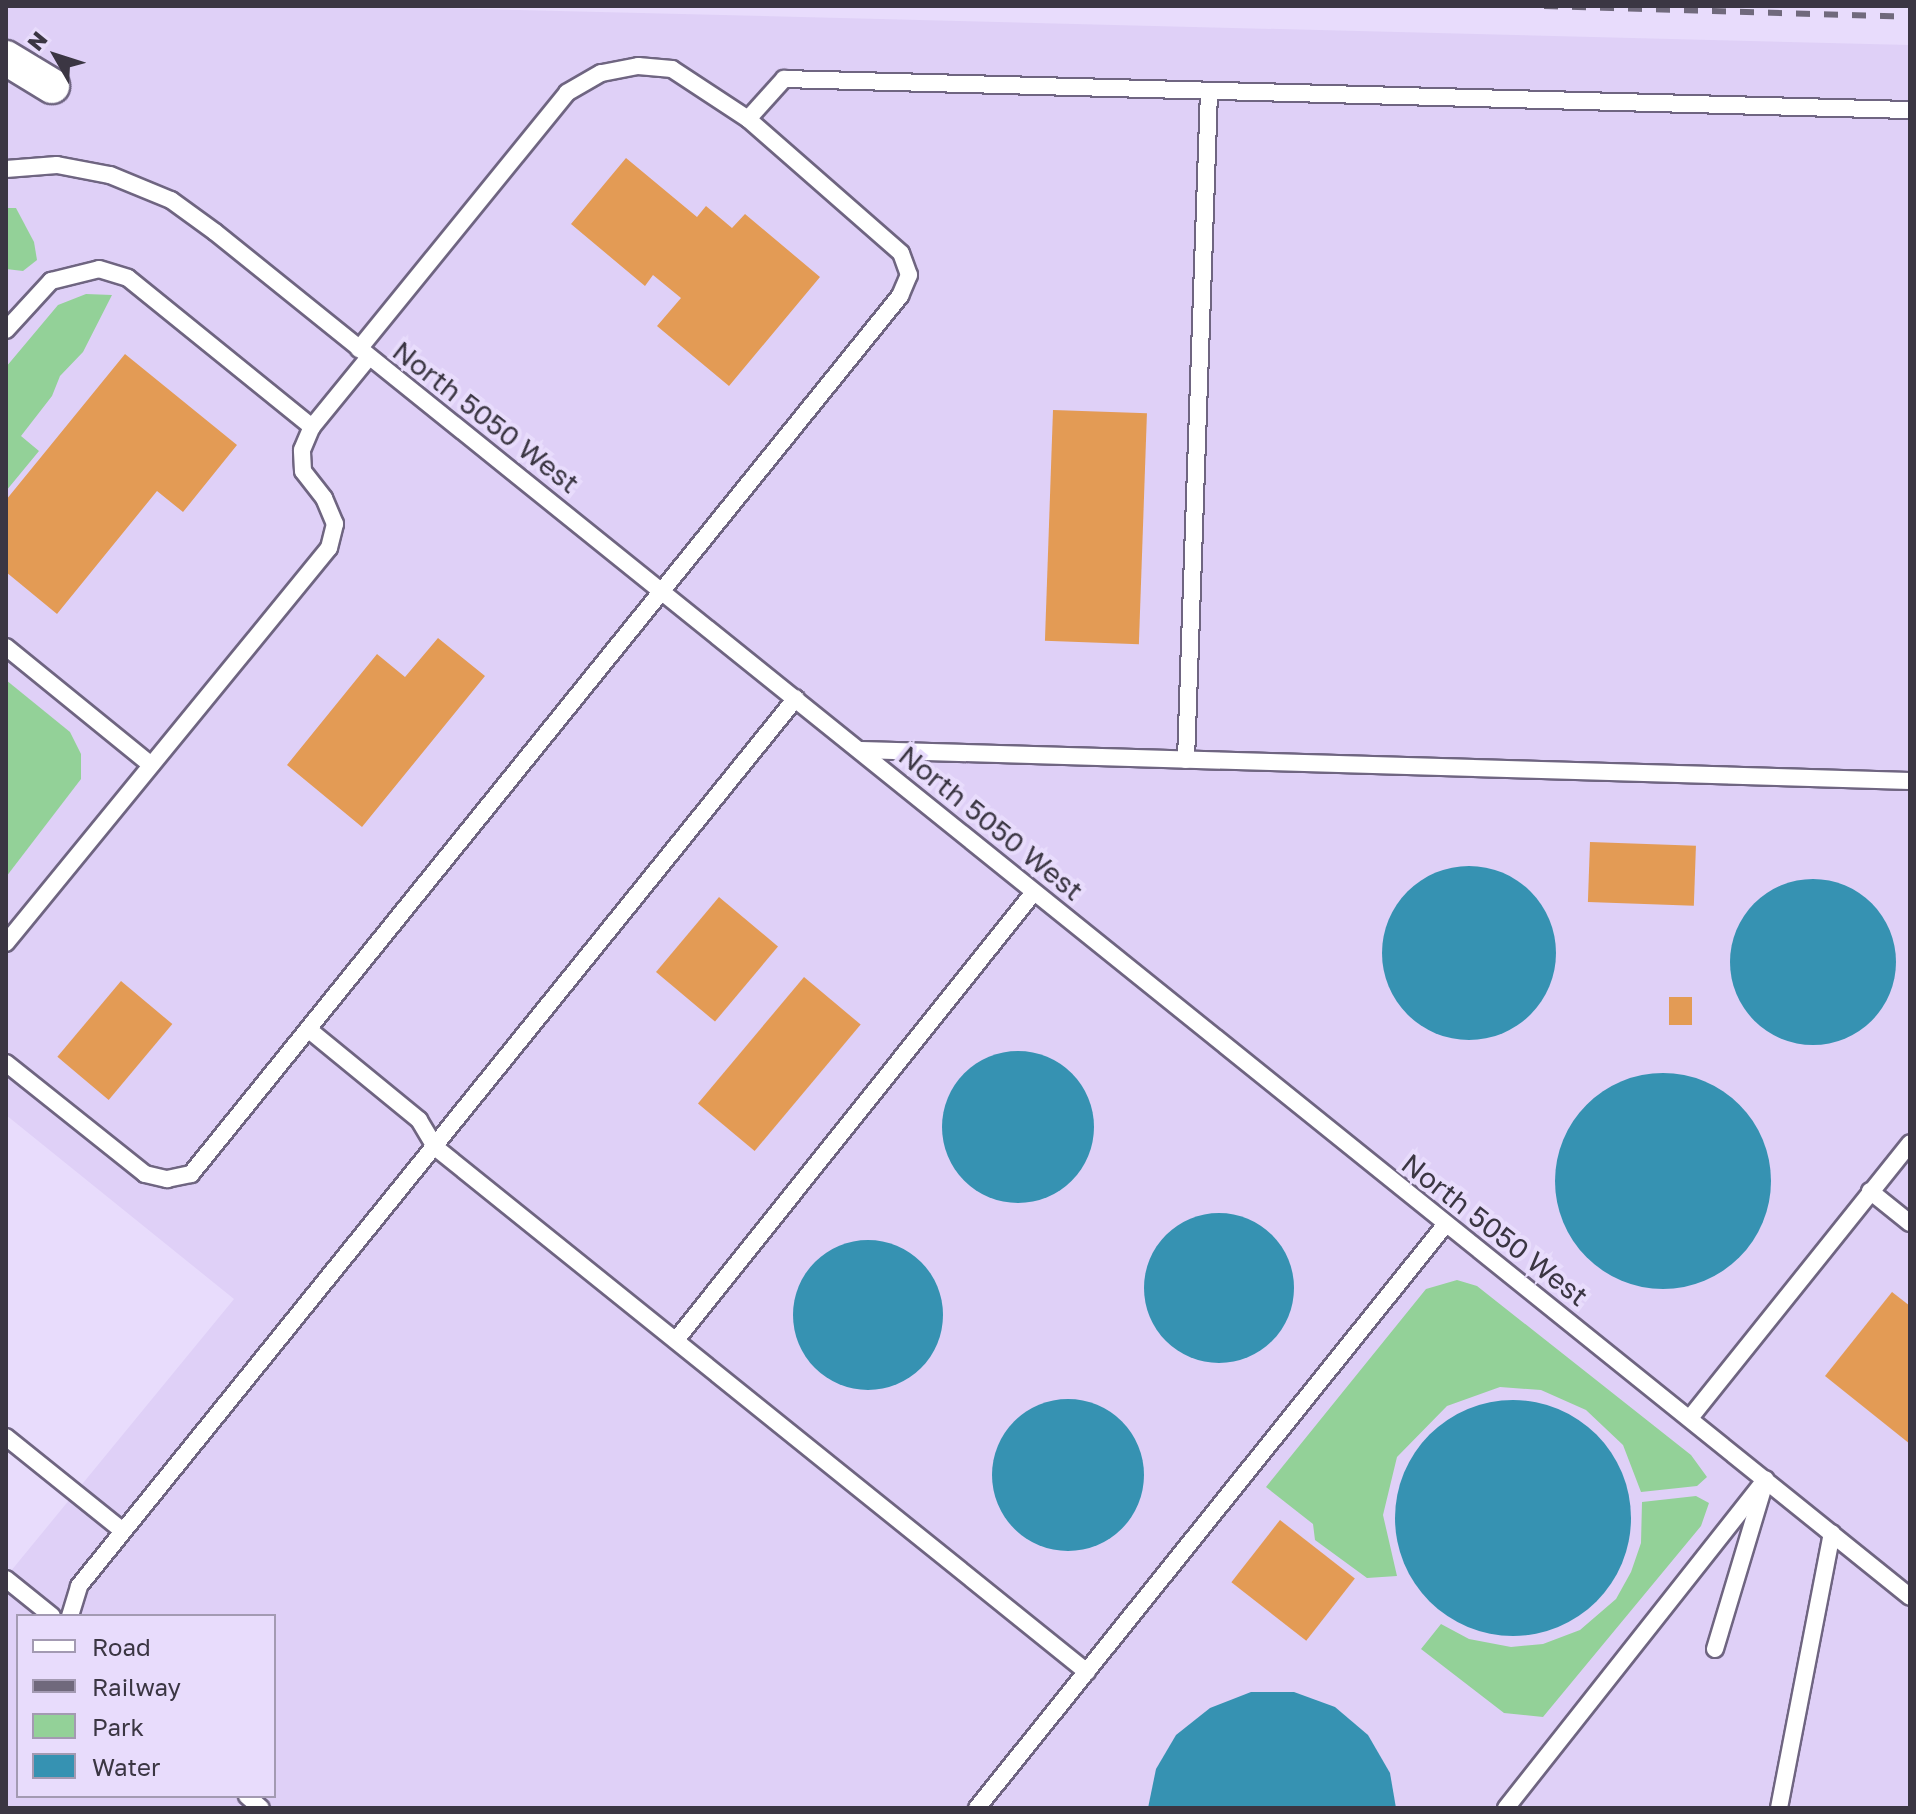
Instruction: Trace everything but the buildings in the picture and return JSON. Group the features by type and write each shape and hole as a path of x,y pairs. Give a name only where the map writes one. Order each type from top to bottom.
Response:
{"street":[{"path":"6,58 52,86"}],"lane":[{"path":"6,943 329,548 335,524 324,498 303,471 302,450 312,427 364,353 567,93 601,73 638,66 672,69 748,119 901,253 909,275 900,296 191,1174 167,1179 145,1174 6,1063"},
{"path":"748,119 784,79 1910,110"},
{"path":"1186,760 1209,91"},
{"name":"North 5050 West","path":"6,169 57,165 110,175 171,200 665,590 1445,1225 1910,1597"},
{"path":"6,330 51,281 99,269 128,278 312,427"},
{"path":"6,647 151,765"},
{"path":"71,1614 79,1586 796,698"},
{"path":"861,750 1910,781"},
{"path":"676,1340 1034,892"},
{"path":"308,1029 419,1120 435,1147 1087,1672"},
{"path":"1690,1418 1910,1143"},
{"path":"1870,1191 1910,1223"},
{"path":"977,1808 1445,1225"},
{"path":"6,1437 123,1531"},
{"path":"1715,1649 1766,1479"},
{"path":"1506,1808 1766,1479"},
{"path":"1779,1808 1832,1533"},
{"path":"6,1579 50,1614"}],"shaded area":[{"path":"6,6 364,6 1910,45 1910,1808 6,1808 6,1577 234,1299 6,1115"}],"green space":[{"path":"6,208 16,208 34,242 37,260 23,271 6,269"},
{"path":"86,294 112,295 83,352 60,376 52,396 21,436 39,451 6,491 6,367 58,305"},
{"path":"6,680 70,732 81,754 81,779 6,877"},
{"path":"1457,1280 1477,1286 1691,1455 1707,1477 1697,1486 1641,1492 1623,1445 1586,1410 1541,1390 1500,1387 1447,1406 1397,1457 1383,1515 1397,1576 1367,1578 1315,1540 1313,1524 1266,1487 1426,1289"},
{"path":"1696,1496 1709,1503 1701,1526 1543,1717 1504,1713 1421,1649 1441,1624 1469,1639 1511,1647 1543,1644 1580,1630 1616,1599 1631,1572 1641,1543 1642,1502"}],"water":[{"path":"1469,866 1502,873 1530,892 1549,920 1556,953 1549,986 1530,1014 1502,1033 1469,1040 1436,1033 1408,1014 1389,986 1382,953 1389,920 1408,892 1436,873"},
{"path":"1813,879 1845,886 1871,904 1889,930 1896,962 1889,994 1871,1020 1845,1038 1813,1045 1781,1038 1755,1020 1737,994 1730,962 1737,930 1755,904 1781,886"},
{"path":"1018,1051 1047,1057 1071,1074 1088,1098 1094,1127 1088,1156 1071,1180 1047,1197 1018,1203 989,1197 965,1180 948,1156 942,1127 948,1098 965,1074 989,1057"},
{"path":"1663,1073 1704,1081 1723,1091 1739,1105 1753,1121 1763,1140 1771,1181 1763,1222 1753,1241 1739,1257 1723,1271 1704,1281 1663,1289 1622,1281 1603,1271 1587,1257 1573,1241 1563,1222 1555,1181 1563,1140 1573,1121 1587,1105 1603,1091 1622,1081"},
{"path":"1219,1213 1248,1218 1272,1235 1289,1259 1294,1288 1289,1317 1272,1341 1248,1358 1219,1363 1190,1358 1166,1341 1149,1317 1144,1288 1149,1259 1166,1235 1190,1218"},
{"path":"868,1240 897,1245 921,1262 938,1286 943,1315 938,1344 921,1368 897,1385 868,1390 839,1385 815,1368 798,1344 793,1315 798,1286 815,1262 839,1245"},
{"path":"1068,1399 1097,1405 1121,1422 1138,1446 1144,1475 1138,1504 1121,1528 1097,1545 1068,1551 1039,1545 1015,1528 998,1504 992,1475 998,1446 1015,1422 1039,1405"},
{"path":"1513,1400 1536,1402 1558,1409 1596,1435 1622,1473 1629,1495 1629,1541 1622,1563 1596,1601 1558,1627 1536,1634 1513,1636 1490,1634 1468,1627 1430,1601 1404,1563 1397,1541 1395,1518 1397,1495 1404,1473 1430,1435 1468,1409 1490,1402"},
{"path":"1251,1692 1294,1692 1335,1707 1368,1735 1390,1773 1396,1808 1148,1808 1156,1769 1176,1735 1210,1708"}],"railway":[{"path":"1544,6 1910,17"}]}
